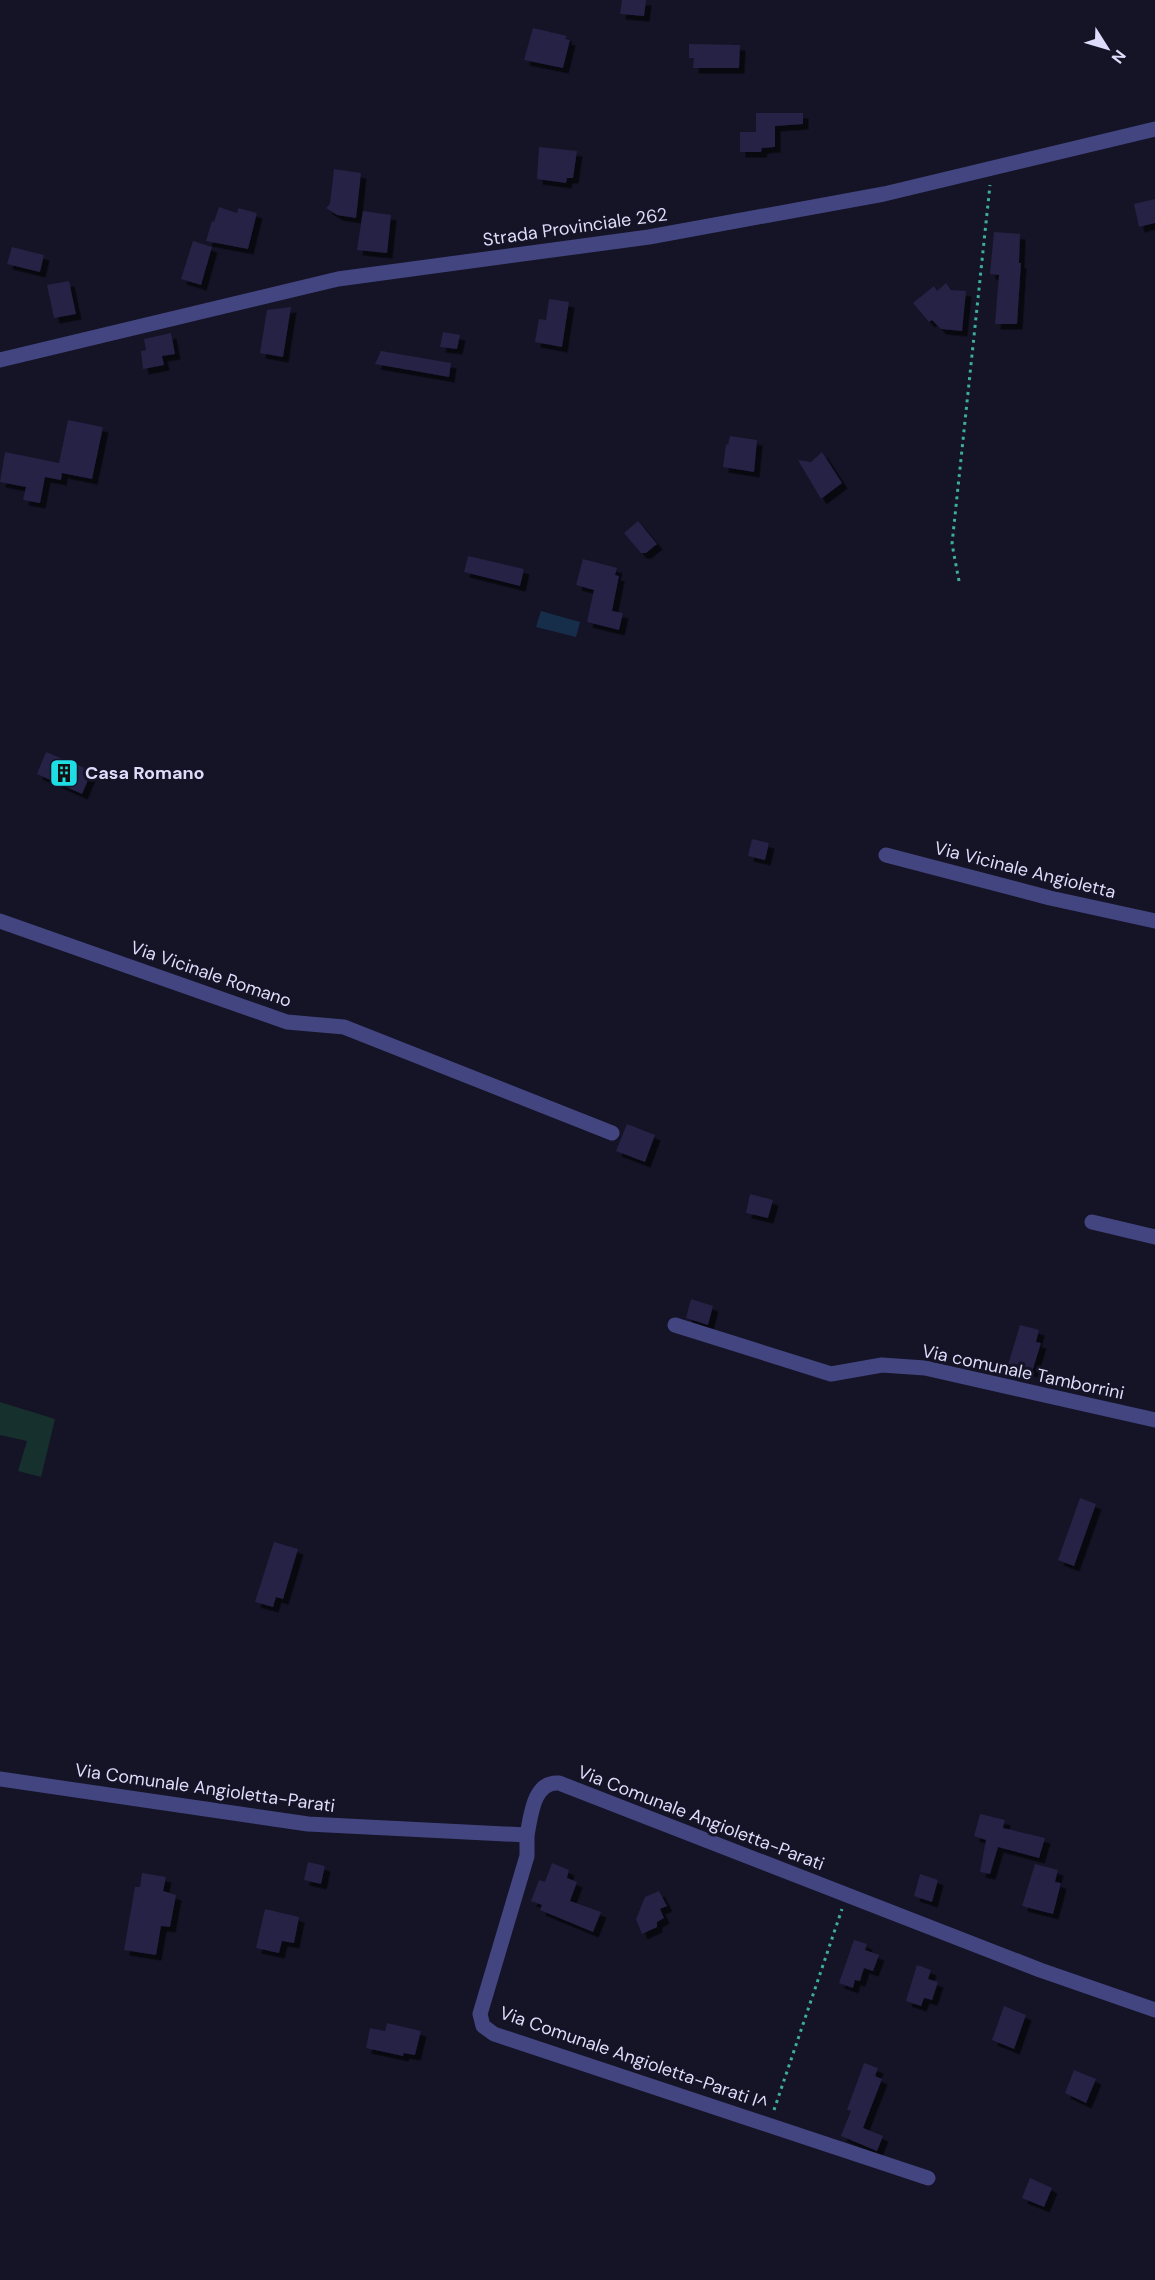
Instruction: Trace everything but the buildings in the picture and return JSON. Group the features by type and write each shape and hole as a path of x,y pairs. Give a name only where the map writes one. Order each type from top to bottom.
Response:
{"street":[{"name":"Strada Provinciale 262","path":"0,360 338,279 649,237 884,194 1155,129"},
{"name":"Via Vicinale Angioletta","path":"886,855 1050,898 1155,921"},
{"name":"Via Vicinale Romano","path":"0,921 288,1022 344,1027 612,1133"},
{"path":"1092,1222 1155,1237"},
{"name":"Via comunale Tamborrini","path":"675,1324 831,1374 882,1365 925,1368 1155,1420"},
{"name":"Via Comunale Angioletta-Parati","path":"0,1779 308,1824 527,1835 535,1799 551,1782 559,1783 1040,1970 1155,2010"},
{"name":"Via Comunale Angioletta-Parati I^","path":"527,1835 527,1856 480,2014 483,2026 494,2034 928,2178"}],"path":[{"path":"959,581 952,544 992,168"},
{"path":"769,2125 847,1896"}],"green space":[{"path":"0,1402 55,1419 41,1477 18,1471 27,1441 0,1435"}],"water":[{"path":"541,611 580,622 576,637 536,627"}],"place":[{"name":"Casa Romano","path":"64,773"}]}
